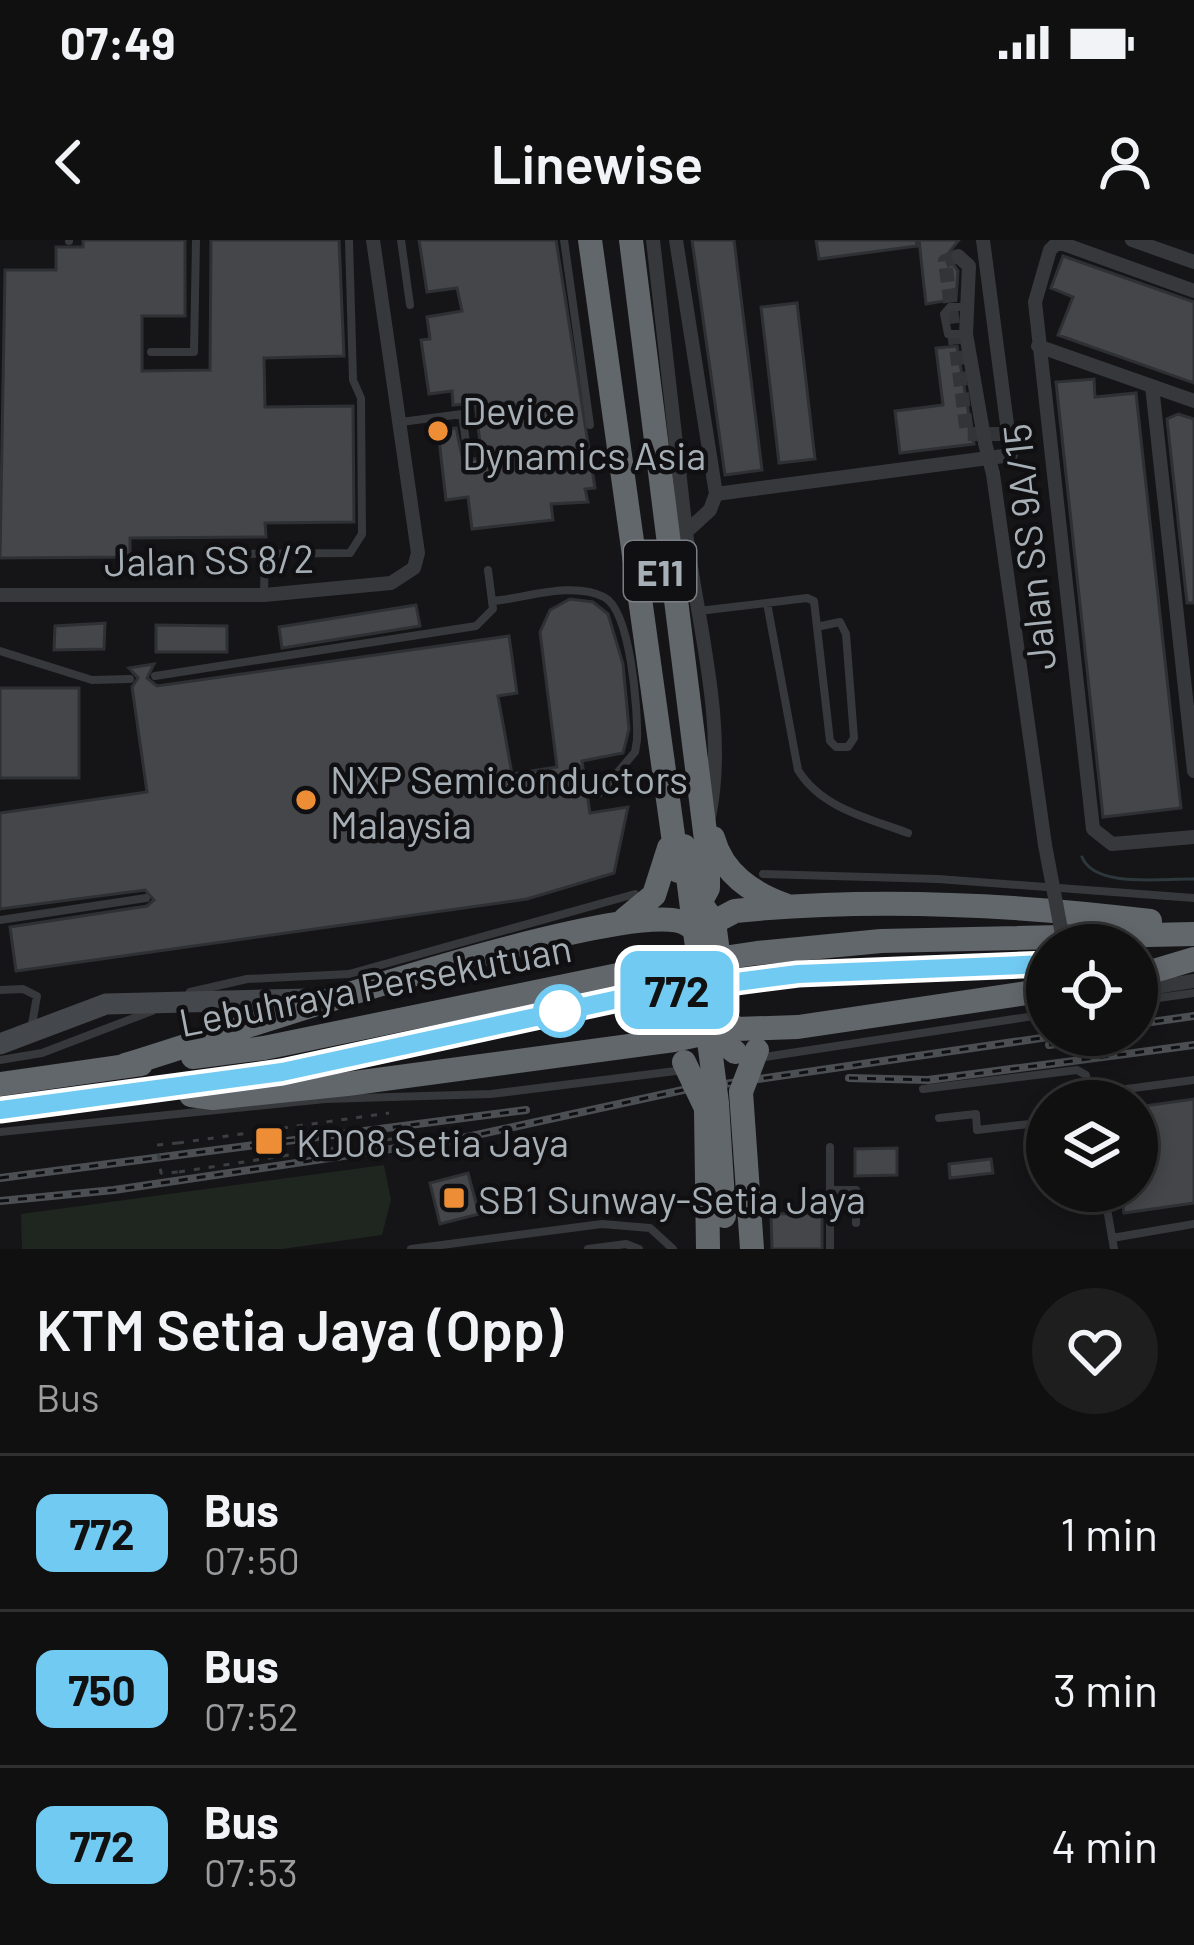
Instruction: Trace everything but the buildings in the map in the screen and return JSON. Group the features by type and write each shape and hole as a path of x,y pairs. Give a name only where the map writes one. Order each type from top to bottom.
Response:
{"highway":[{"path":"590,240 670,830 681,879 702,916 720,1027 735,1052 752,1249"},
{"name":"E11","path":"600,240 616,298 726,1052 738,1249"},
{"name":"E11","path":"617,240 616,298 712,1062 724,1249"},
{"path":"631,240 710,877 702,916"},
{"path":"700,789 730,872 763,897 788,906"},
{"path":"625,919 644,906 662,881 670,830"},
{"path":"125,1065 393,973 431,971 513,944 625,919 893,902 1012,906 1194,931"},
{"name":"Lebuhraya Persekutuan","path":"0,1084 264,1048 556,986 757,953 962,938 1194,931"},
{"path":"1158,960 1194,959"},
{"path":"1158,970 1194,959"},
{"name":"Lebuhraya Persekutuan","path":"0,1110 282,1072 637,995 798,974 1026,965"},
{"path":"153,1091 214,1098 347,1084 645,1044 720,1027 798,1028 1026,993"},
{"path":"708,1249 704,1063 720,1027"},
{"path":"742,1096 758,1050 798,1028"},
{"path":"645,1044 684,1062 705,1108"}],"street":[{"path":"373,240 399,423"},
{"path":"653,240 716,770 709,821"},
{"path":"676,240 716,494 710,509 686,532"},
{"path":"716,494 1011,455 983,240"},
{"path":"1132,240 1194,262"},
{"path":"1059,241 1100,247 1194,291"},
{"name":"Jalan SS 9A/15","path":"1059,241 1036,286 1039,346 1093,829 1112,844 1194,837"},
{"path":"958,256 969,266 966,334 999,499 1061,924"},
{"path":"1039,346 1194,401"},
{"path":"1151,386 1194,772"},
{"name":"Jalan SS 8/2","path":"0,595 264,596 391,584 414,568 418,553 399,423"},
{"path":"1177,619 1194,617"},
{"path":"0,1043 106,1004 277,1003 333,996 393,973"},
{"path":"1158,987 1194,981"}],"lane":[{"path":"151,352 194,352 196,240"},
{"path":"230,554 350,553 362,534 361,398 352,380 349,240"},
{"path":"401,240 410,305"},
{"path":"564,240 590,424"},
{"path":"399,423 462,414 466,442"},
{"path":"264,596 265,553"},
{"path":"155,676 476,626 490,617 493,601 488,570"},
{"path":"493,601 560,591 604,597 616,608 630,662 638,740 635,752 601,793"},
{"path":"697,611 814,601 830,741 836,747 848,747 854,738 844,626 840,622 820,626"},
{"path":"767,603 798,770 809,788 836,805 908,833"},
{"path":"0,651 92,680 130,679"},
{"path":"763,874 938,879 1194,898"},
{"path":"1012,906 1099,893"},
{"path":"190,992 247,980 393,973 635,894"},
{"path":"0,920 146,898"},
{"path":"333,996 349,974"},
{"path":"0,990 23,989 37,996 37,1016 31,1026 0,1043"},
{"path":"1158,998 1194,993"},
{"path":"0,1060 42,1053 152,1011"},
{"path":"0,1132 325,1099 585,1085 1026,1017"},
{"path":"923,1089 1077,1070 1087,1080"},
{"path":"1158,1086 1194,1080"},
{"path":"325,1099 347,1084"},
{"path":"939,1118 976,1114 977,1130 1026,1124"},
{"path":"830,1147 830,1249"},
{"path":"831,1190 856,1190 856,1223"},
{"path":"1108,1212 1113,1243 1194,1224"},
{"path":"411,1249 602,1224 650,1228 673,1249"},
{"path":"588,1249 626,1244 639,1249"}],"path":[{"path":"388,1113 157,1145 161,1172 392,1139"}],"shaded area":[{"path":"384,1165 391,1200 382,1235 282,1249 22,1249 21,1214"}],"waterway":[{"path":"1082,857 1089,867 1115,878 1194,879"}],"tunnel":[{"path":"958,256 945,261 967,434 1011,434"}],"railway":[{"path":"1158,1021 1194,1016"},
{"path":"0,1201 114,1190 458,1139 683,1090 1026,1040"},
{"path":"849,1078 928,1080 1194,1045"},
{"path":"0,1178 526,1110"}],"bus line":[{"name":"772","path":"0,1110 282,1072 637,995 798,974 1026,964"}],"place":[{"name":"Device Dynamics Asia","path":"438,431"},
{"name":"NXP Semiconductors Malaysia","path":"306,800"},
{"name":"KD08 Setia Jaya","path":"269,1141"},
{"name":"SB1 Sunway-Setia Jaya","path":"454,1198"}]}
